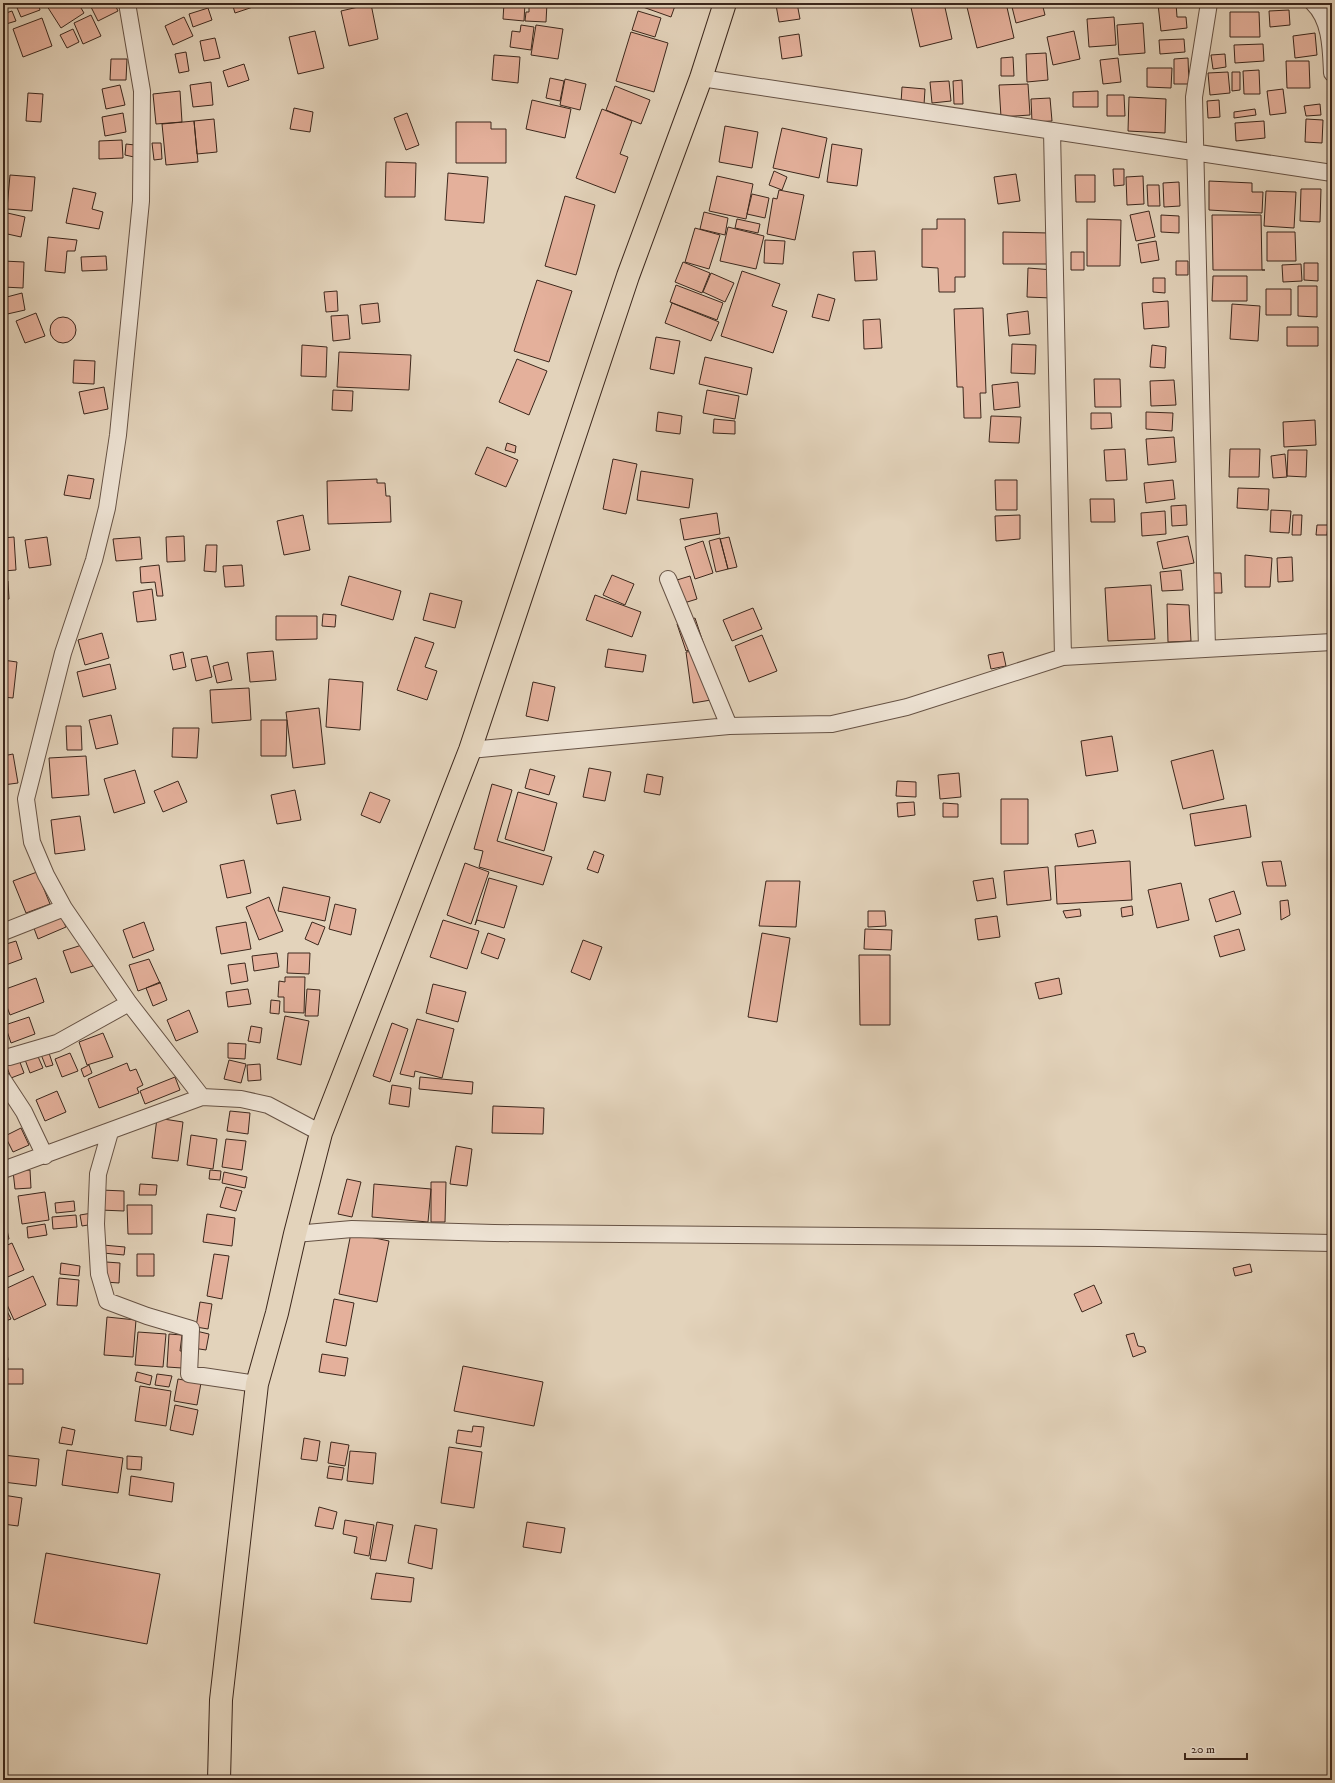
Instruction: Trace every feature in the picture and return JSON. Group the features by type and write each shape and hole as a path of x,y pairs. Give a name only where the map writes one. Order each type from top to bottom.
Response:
{"highway":[{"path":"220,1772 221,1700 256,1384 277,1313 295,1234 321,1133 470,750 628,276 701,78 725,3"}],"street":[{"path":"127,3 142,91 141,201 118,435 107,508 94,560 63,653 26,800 32,842 46,875 64,908 129,1003 202,1098"},
{"path":"1207,649 1194,152 1194,97 1209,3"},
{"path":"1313,3 1327,17 1331,46 1332,73"},
{"path":"701,78 1332,173"},
{"path":"1052,131 1064,657"},
{"path":"668,579 729,726"},
{"path":"470,750 729,726 832,724 907,707 1064,657 1332,642"},
{"path":"3,932 64,908"},
{"path":"3,1056 9,1057 57,1043 129,1003"},
{"path":"3,1080 24,1112 45,1156"},
{"path":"3,1170 202,1098 242,1100 268,1105 321,1133"},
{"path":"110,1132 98,1174 96,1224 99,1274 107,1301 147,1316 190,1329 189,1374 256,1384"},
{"path":"295,1234 352,1229 494,1233 1100,1238 1332,1243"}],"building":[{"path":"15,3 38,3 40,10 21,17"},
{"path":"45,3 78,3 84,13 61,28"},
{"path":"89,3 114,3 118,11 98,21"},
{"path":"232,3 255,3 256,6 235,13"},
{"path":"504,3 525,3 524,21 503,19"},
{"path":"529,3 547,3 546,22 525,21 526,12 529,12"},
{"path":"641,3 676,3 671,17 640,6"},
{"path":"797,3 800,19 779,22 776,5"},
{"path":"910,3 944,3 952,39 920,47"},
{"path":"966,3 1006,3 1014,38 977,48"},
{"path":"1011,3 1042,3 1045,15 1016,23"},
{"path":"1176,3 1177,17 1186,17 1187,28 1161,31 1158,4"},
{"path":"371,4 378,39 349,46 341,11"},
{"path":"208,8 212,20 193,27 189,14"},
{"path":"1289,10 1290,25 1270,27 1269,11"},
{"path":"12,11 16,21 6,24 3,14"},
{"path":"638,11 661,18 655,37 632,30"},
{"path":"1230,12 1259,12 1260,37 1230,37"},
{"path":"91,15 101,36 83,44 74,23"},
{"path":"184,17 193,36 173,45 165,26"},
{"path":"1114,17 1116,45 1089,47 1087,19"},
{"path":"42,18 52,46 23,57 13,29"},
{"path":"1143,23 1145,53 1119,55 1117,25"},
{"path":"521,25 534,27 531,50 510,47 512,31 520,32"},
{"path":"536,25 563,29 558,59 531,55"},
{"path":"73,29 79,42 67,48 60,35"},
{"path":"315,31 324,68 298,74 289,37"},
{"path":"1074,31 1080,59 1053,65 1047,37"},
{"path":"631,32 668,43 654,92 616,81"},
{"path":"1315,33 1317,55 1295,58 1293,36"},
{"path":"799,34 802,56 782,59 779,37"},
{"path":"215,38 220,58 204,61 200,41"},
{"path":"1184,39 1185,52 1160,54 1159,40"},
{"path":"1263,44 1264,61 1235,63 1234,45"},
{"path":"186,52 189,71 179,73 175,54"},
{"path":"1046,53 1048,80 1027,82 1026,54"},
{"path":"1225,54 1226,67 1213,69 1211,55"},
{"path":"494,55 520,57 518,83 492,80"},
{"path":"1013,57 1014,76 1001,76 1001,58"},
{"path":"1118,58 1121,82 1103,84 1100,60"},
{"path":"1188,58 1189,84 1174,84 1174,59"},
{"path":"111,59 127,59 126,80 110,80"},
{"path":"1286,61 1309,61 1310,88 1287,88"},
{"path":"244,64 249,80 228,87 223,71"},
{"path":"1147,68 1172,68 1171,88 1147,87"},
{"path":"1259,70 1260,94 1244,94 1243,71"},
{"path":"1228,72 1230,93 1210,95 1208,73"},
{"path":"1232,72 1240,72 1240,90 1232,91"},
{"path":"550,78 564,81 560,101 546,98"},
{"path":"565,79 586,84 580,110 560,105"},
{"path":"962,80 963,104 954,104 953,81"},
{"path":"949,81 951,101 932,103 930,82"},
{"path":"211,82 213,105 193,107 190,85"},
{"path":"1028,84 1030,115 1001,117 999,85"},
{"path":"120,85 125,105 106,109 102,89"},
{"path":"615,86 650,100 641,124 606,110"},
{"path":"902,87 925,89 924,105 901,103"},
{"path":"1283,89 1286,113 1270,115 1267,91"},
{"path":"180,91 182,122 156,124 153,94"},
{"path":"1098,91 1098,107 1073,107 1073,92"},
{"path":"28,93 43,94 41,122 26,121"},
{"path":"1107,95 1124,95 1125,116 1107,116"},
{"path":"1129,97 1166,99 1165,133 1128,131"},
{"path":"1050,98 1052,121 1032,122 1031,99"},
{"path":"532,100 571,109 565,138 526,129"},
{"path":"1219,100 1220,117 1208,118 1207,101"},
{"path":"1320,104 1321,115 1306,116 1304,106"},
{"path":"294,108 313,112 310,132 290,129"},
{"path":"602,109 632,121 620,154 628,157 615,193 576,178"},
{"path":"1255,109 1256,115 1234,118 1234,112"},
{"path":"123,113 126,132 105,136 102,117"},
{"path":"407,113 419,145 406,150 394,118"},
{"path":"214,119 217,152 197,154 194,121"},
{"path":"1306,119 1323,120 1322,143 1305,142"},
{"path":"194,121 198,162 166,165 162,124"},
{"path":"1264,121 1265,138 1236,141 1235,123"},
{"path":"456,122 491,122 491,129 506,129 506,163 456,163"},
{"path":"725,126 758,132 752,168 719,162"},
{"path":"782,128 827,138 819,178 773,168"},
{"path":"122,140 123,158 99,159 99,141"},
{"path":"152,143 161,143 162,159 154,160"},
{"path":"126,144 135,145 134,157 125,155"},
{"path":"832,144 862,149 857,186 827,182"},
{"path":"386,162 416,163 415,197 385,197"},
{"path":"1113,169 1124,169 1124,185 1114,186"},
{"path":"774,171 787,177 782,190 769,185"},
{"path":"448,173 488,177 484,223 445,220"},
{"path":"1016,174 1020,201 998,204 994,177"},
{"path":"10,175 35,177 32,211 7,209"},
{"path":"1075,175 1095,175 1095,202 1076,202"},
{"path":"717,176 753,184 746,219 709,211"},
{"path":"1143,176 1144,204 1127,205 1126,177"},
{"path":"1209,181 1252,183 1252,192 1263,192 1262,213 1209,210"},
{"path":"1179,182 1180,206 1164,207 1163,183"},
{"path":"1147,185 1159,185 1160,206 1148,206"},
{"path":"73,188 96,193 92,209 103,212 99,229 66,223"},
{"path":"1301,189 1321,189 1320,222 1300,221"},
{"path":"779,190 804,195 795,240 767,234 773,198 777,199"},
{"path":"1266,191 1296,192 1294,228 1264,226"},
{"path":"752,194 769,198 765,218 747,214"},
{"path":"565,196 595,205 576,275 545,266"},
{"path":"1149,211 1155,237 1136,241 1130,215"},
{"path":"3,212 25,217 21,237 3,233"},
{"path":"704,212 728,218 725,235 700,229"},
{"path":"1161,215 1179,216 1179,233 1161,232"},
{"path":"1212,215 1261,215 1262,270 1213,270"},
{"path":"737,219 760,224 758,233 735,228"},
{"path":"937,219 965,219 965,277 955,277 955,292 939,292 938,268 922,267 922,229 937,229"},
{"path":"1087,219 1121,220 1120,266 1087,266"},
{"path":"728,227 764,236 756,269 720,261"},
{"path":"695,228 720,235 709,269 685,262"},
{"path":"1003,232 1049,233 1048,264 1003,264"},
{"path":"1267,232 1295,232 1296,261 1267,261"},
{"path":"48,237 77,240 75,251 67,251 65,273 45,271"},
{"path":"765,240 785,241 783,264 764,263"},
{"path":"1156,241 1159,260 1141,263 1138,244"},
{"path":"875,251 877,280 855,281 853,252"},
{"path":"1071,252 1084,252 1084,270 1071,270"},
{"path":"106,256 107,270 82,271 81,257"},
{"path":"3,261 24,262 23,288 3,287"},
{"path":"1176,261 1188,261 1188,275 1176,275"},
{"path":"683,262 710,273 702,293 675,282"},
{"path":"1304,263 1318,263 1318,281 1304,280"},
{"path":"1301,264 1302,281 1283,282 1282,265"},
{"path":"1028,268 1053,270 1052,298 1027,297"},
{"path":"742,271 780,284 772,306 787,311 773,353 721,336"},
{"path":"711,273 734,283 725,302 703,292"},
{"path":"1213,276 1247,276 1247,301 1212,301"},
{"path":"1153,278 1165,278 1165,293 1153,292"},
{"path":"537,280 572,291 549,362 514,351"},
{"path":"676,285 723,303 717,320 670,302"},
{"path":"1298,286 1317,286 1317,317 1298,316"},
{"path":"1266,289 1291,289 1291,315 1266,315"},
{"path":"337,291 338,311 326,312 324,292"},
{"path":"22,293 25,310 3,315 3,298"},
{"path":"818,294 835,299 829,321 812,317"},
{"path":"1168,301 1169,327 1144,329 1142,303"},
{"path":"378,303 380,322 362,324 360,305"},
{"path":"672,303 719,322 711,341 665,323"},
{"path":"1232,304 1260,306 1258,341 1230,339"},
{"path":"983,308 986,393 980,393 981,418 964,418 963,387 957,387 954,309"},
{"path":"1028,311 1030,334 1009,336 1007,314"},
{"path":"36,313 45,336 25,343 16,321"},
{"path":"348,315 350,339 333,341 331,316"},
{"path":"63,317 72,321 76,330 72,339 63,343 54,339 50,330 54,321"},
{"path":"880,319 882,348 864,349 863,320"},
{"path":"1287,327 1318,327 1318,346 1287,346"},
{"path":"656,337 680,341 674,374 650,369"},
{"path":"1012,344 1036,345 1035,374 1011,373"},
{"path":"302,345 327,347 326,377 301,376"},
{"path":"1152,345 1166,347 1165,368 1150,367"},
{"path":"339,352 411,355 409,390 337,387"},
{"path":"705,357 752,368 747,395 699,384"},
{"path":"517,359 547,371 529,415 499,402"},
{"path":"74,360 95,361 94,384 73,383"},
{"path":"1094,379 1120,379 1121,407 1095,407"},
{"path":"1174,380 1176,405 1151,406 1150,381"},
{"path":"1018,382 1020,407 994,410 992,385"},
{"path":"104,387 108,409 84,414 79,392"},
{"path":"333,390 353,391 352,411 332,410"},
{"path":"707,390 739,396 735,419 703,413"},
{"path":"658,412 682,416 680,434 656,431"},
{"path":"1146,412 1173,413 1172,431 1146,429"},
{"path":"1091,413 1111,413 1112,428 1091,429"},
{"path":"991,416 1021,417 1019,443 989,442"},
{"path":"714,419 735,421 735,434 713,433"},
{"path":"1315,420 1316,445 1284,447 1283,422"},
{"path":"1174,437 1176,462 1148,465 1146,439"},
{"path":"507,443 516,446 515,453 505,450"},
{"path":"487,447 518,460 506,487 475,474"},
{"path":"1125,449 1127,480 1106,481 1104,450"},
{"path":"1230,449 1260,449 1259,477 1229,477"},
{"path":"1288,450 1307,450 1306,477 1287,476"},
{"path":"1285,454 1287,477 1273,478 1271,456"},
{"path":"613,459 637,464 626,514 603,509"},
{"path":"641,471 693,479 689,508 637,500"},
{"path":"68,475 94,479 90,499 64,495"},
{"path":"377,479 377,483 385,483 386,496 390,496 391,522 328,524 327,481"},
{"path":"995,480 1017,480 1017,510 996,510"},
{"path":"1173,480 1175,499 1146,503 1144,483"},
{"path":"1238,488 1269,489 1268,510 1237,508"},
{"path":"1090,499 1114,499 1115,522 1091,522"},
{"path":"1186,505 1187,525 1172,526 1171,506"},
{"path":"1271,510 1291,511 1289,533 1270,532"},
{"path":"1165,511 1166,534 1142,536 1141,513"},
{"path":"717,513 720,534 684,540 680,519"},
{"path":"303,515 310,550 284,555 277,521"},
{"path":"1020,515 1020,539 996,541 995,516"},
{"path":"1293,515 1302,515 1301,535 1292,535"},
{"path":"1317,525 1328,525 1327,535 1316,535"},
{"path":"184,536 185,561 167,562 166,537"},
{"path":"1188,536 1194,563 1163,569 1157,542"},
{"path":"14,537 16,570 3,571 3,538"},
{"path":"47,537 51,565 29,568 25,540"},
{"path":"140,537 142,559 116,561 113,539"},
{"path":"729,537 737,567 728,569 720,539"},
{"path":"720,538 728,569 716,572 709,541"},
{"path":"703,541 713,573 695,579 685,547"},
{"path":"206,545 217,545 216,572 204,571"},
{"path":"1245,555 1272,558 1270,587 1245,587"},
{"path":"1292,557 1293,581 1278,582 1277,558"},
{"path":"159,565 163,596 157,596 155,582 141,583 140,567"},
{"path":"242,565 244,586 225,587 223,566"},
{"path":"1181,570 1183,590 1162,591 1160,572"},
{"path":"1211,573 1221,573 1222,593 1212,593"},
{"path":"612,575 634,584 625,605 603,595"},
{"path":"349,576 401,591 393,620 341,605"},
{"path":"690,576 697,599 684,603 677,580"},
{"path":"8,581 9,599 3,600 3,582"},
{"path":"1151,585 1155,639 1108,641 1105,588"},
{"path":"152,589 156,620 137,622 133,592"},
{"path":"430,593 462,601 455,628 423,620"},
{"path":"595,595 641,612 632,637 586,620"},
{"path":"1167,604 1189,605 1191,641 1168,642"},
{"path":"753,608 762,629 732,641 723,620"},
{"path":"323,614 336,615 335,627 322,626"},
{"path":"276,616 317,616 317,639 276,640"},
{"path":"695,618 704,645 686,651 677,624"},
{"path":"102,633 109,658 85,665 78,640"},
{"path":"762,635 777,671 749,682 735,646"},
{"path":"415,637 434,643 425,667 437,671 427,700 397,690"},
{"path":"608,649 646,655 643,672 605,667"},
{"path":"704,650 711,700 693,703 686,652"},
{"path":"273,651 276,680 250,682 247,653"},
{"path":"183,652 186,667 173,670 170,655"},
{"path":"1003,652 1006,666 991,669 988,655"},
{"path":"207,656 212,677 196,681 191,659"},
{"path":"3,660 17,662 13,698 3,697"},
{"path":"228,662 232,680 217,683 213,666"},
{"path":"110,664 116,689 83,697 77,672"},
{"path":"329,679 363,682 360,730 326,727"},
{"path":"533,682 555,687 548,721 526,716"},
{"path":"249,688 251,720 212,723 210,690"},
{"path":"319,708 325,764 293,768 286,712"},
{"path":"111,715 118,744 96,749 89,720"},
{"path":"261,720 287,720 286,756 261,756"},
{"path":"66,726 81,726 82,750 67,750"},
{"path":"173,728 199,728 197,758 172,757"},
{"path":"1112,736 1118,771 1086,776 1081,741"},
{"path":"1213,750 1224,799 1183,809 1171,761"},
{"path":"13,754 18,783 3,785 3,756"},
{"path":"86,756 89,795 52,798 49,758"},
{"path":"589,768 611,772 605,801 583,797"},
{"path":"530,769 555,776 549,795 525,788"},
{"path":"135,770 145,803 114,813 104,779"},
{"path":"959,773 961,797 940,799 938,775"},
{"path":"647,774 663,777 660,795 644,792"},
{"path":"178,781 187,802 163,812 154,791"},
{"path":"897,781 916,782 916,797 896,796"},
{"path":"492,784 512,790 497,841 552,857 543,885 479,867 483,851 474,849"},
{"path":"295,790 301,820 277,824 271,795"},
{"path":"370,792 390,800 380,823 361,815"},
{"path":"518,792 557,803 544,851 505,839"},
{"path":"1001,799 1028,799 1028,844 1001,844"},
{"path":"914,802 915,815 898,817 897,803"},
{"path":"943,803 958,804 958,817 943,817"},
{"path":"1246,805 1251,837 1195,846 1190,814"},
{"path":"80,816 85,850 55,854 51,820"},
{"path":"1093,830 1096,843 1078,847 1075,834"},
{"path":"594,851 604,855 598,873 587,869"},
{"path":"244,860 251,893 227,898 220,865"},
{"path":"1130,861 1132,900 1057,904 1055,866"},
{"path":"1281,861 1286,886 1267,886 1262,862"},
{"path":"465,863 489,872 471,924 447,915"},
{"path":"1048,867 1051,900 1007,905 1004,871"},
{"path":"37,872 50,904 26,913 13,881"},
{"path":"489,878 517,886 504,928 477,920 475,925"},
{"path":"993,878 996,898 977,901 973,881"},
{"path":"766,881 800,881 796,927 759,926"},
{"path":"1181,883 1189,920 1157,928 1148,890"},
{"path":"283,887 330,897 325,921 278,911"},
{"path":"1234,891 1241,914 1216,922 1209,899"},
{"path":"269,897 283,931 259,940 246,907"},
{"path":"1288,900 1290,915 1281,920 1280,901"},
{"path":"335,904 356,909 351,935 329,929"},
{"path":"1132,906 1133,915 1122,917 1121,908"},
{"path":"1080,909 1081,916 1066,918 1063,911"},
{"path":"868,911 885,911 886,926 868,927"},
{"path":"59,912 66,927 38,939 32,923"},
{"path":"997,916 1000,937 978,940 975,919"},
{"path":"443,920 479,931 467,969 430,957"},
{"path":"144,922 154,950 133,958 123,930"},
{"path":"246,922 251,949 221,954 216,927"},
{"path":"312,922 325,927 318,945 305,939"},
{"path":"865,929 892,930 891,950 864,949"},
{"path":"1239,929 1245,950 1220,957 1214,936"},
{"path":"488,933 505,939 498,959 481,953"},
{"path":"762,933 790,938 777,1022 748,1017"},
{"path":"583,940 602,947 590,980 571,972"},
{"path":"16,941 22,959 3,966 3,945"},
{"path":"85,944 93,966 71,973 63,951"},
{"path":"277,953 279,967 254,971 252,956"},
{"path":"288,953 310,953 309,974 287,973"},
{"path":"859,955 890,955 890,1025 860,1025"},
{"path":"149,959 160,983 138,991 129,965"},
{"path":"245,963 248,981 231,984 228,965"},
{"path":"285,977 305,977 304,1013 284,1012 284,997 278,997 279,981 285,982"},
{"path":"36,978 44,1002 10,1015 3,996 3,990"},
{"path":"1059,978 1062,994 1039,999 1035,983"},
{"path":"160,982 167,1000 153,1006 146,988"},
{"path":"433,984 466,992 458,1022 426,1013"},
{"path":"248,989 251,1004 228,1007 226,992"},
{"path":"307,989 320,990 318,1016 305,1016"},
{"path":"271,1000 280,1001 279,1014 270,1013"},
{"path":"189,1010 198,1032 176,1041 167,1020"},
{"path":"285,1016 309,1021 301,1065 277,1059"},
{"path":"29,1017 35,1034 11,1043 5,1025"},
{"path":"417,1019 454,1029 442,1078 415,1071 414,1077 400,1074"},
{"path":"392,1023 408,1029 390,1082 373,1076"},
{"path":"251,1026 262,1028 260,1043 248,1041"},
{"path":"103,1033 113,1057 87,1065 79,1042"},
{"path":"228,1043 246,1044 245,1059 228,1058"},
{"path":"48,1050 53,1065 46,1067 40,1052"},
{"path":"36,1052 43,1068 30,1073 24,1057"},
{"path":"70,1053 78,1071 62,1077 55,1059"},
{"path":"18,1057 24,1073 11,1078 5,1062"},
{"path":"229,1060 246,1064 241,1083 224,1079"},
{"path":"127,1063 130,1071 136,1069 143,1085 137,1088 139,1093 99,1108 88,1079"},
{"path":"260,1064 261,1080 248,1081 247,1065"},
{"path":"89,1065 92,1073 84,1077 81,1069"},
{"path":"175,1077 180,1090 145,1104 140,1091"},
{"path":"420,1077 473,1082 472,1094 419,1089"},
{"path":"392,1085 411,1088 409,1107 389,1104"},
{"path":"57,1091 66,1112 45,1121 36,1100"},
{"path":"493,1106 544,1108 543,1134 492,1133"},
{"path":"230,1111 250,1113 248,1134 227,1131"},
{"path":"157,1118 183,1122 178,1161 152,1158"},
{"path":"21,1128 29,1145 13,1152 5,1136"},
{"path":"191,1135 217,1139 213,1169 187,1165"},
{"path":"226,1139 246,1141 242,1170 222,1167"},
{"path":"456,1146 472,1149 467,1186 450,1184"},
{"path":"30,1170 31,1188 15,1189 13,1171"},
{"path":"210,1170 221,1171 220,1180 209,1179"},
{"path":"224,1172 247,1177 245,1188 222,1183"},
{"path":"347,1179 361,1182 352,1217 338,1214"},
{"path":"431,1182 446,1182 445,1222 431,1222"},
{"path":"140,1184 157,1185 156,1195 139,1195"},
{"path":"374,1184 431,1189 428,1222 372,1217"},
{"path":"226,1187 242,1191 236,1211 220,1207"},
{"path":"101,1190 124,1191 124,1211 100,1210"},
{"path":"45,1192 49,1220 22,1224 18,1196"},
{"path":"74,1201 75,1211 56,1213 55,1203"},
{"path":"127,1205 152,1205 152,1234 128,1234"},
{"path":"3,1212 9,1239 3,1240"},
{"path":"92,1213 94,1224 82,1226 80,1215"},
{"path":"207,1214 235,1218 232,1246 203,1242"},
{"path":"76,1215 77,1227 53,1229 52,1217"},
{"path":"45,1224 47,1235 28,1238 27,1227"},
{"path":"351,1233 389,1241 377,1302 339,1294"},
{"path":"12,1243 24,1270 3,1279 3,1247"},
{"path":"103,1245 125,1247 124,1255 103,1253"},
{"path":"137,1254 154,1254 154,1276 137,1276"},
{"path":"214,1254 229,1256 222,1299 207,1296"},
{"path":"106,1262 120,1263 119,1283 105,1282"},
{"path":"61,1263 80,1266 79,1276 60,1274"},
{"path":"1250,1264 1252,1272 1235,1276 1233,1268"},
{"path":"33,1276 46,1305 14,1320 3,1296 3,1290"},
{"path":"59,1278 79,1280 77,1306 57,1305"},
{"path":"1094,1285 1102,1303 1082,1312 1074,1294"},
{"path":"334,1299 354,1303 346,1346 326,1342"},
{"path":"200,1302 212,1304 208,1329 196,1327"},
{"path":"7,1311 11,1319 3,1322 3,1312"},
{"path":"107,1317 136,1320 133,1357 104,1355"},
{"path":"196,1331 209,1334 206,1350 193,1348"},
{"path":"138,1332 166,1334 163,1367 135,1365"},
{"path":"1134,1333 1138,1346 1144,1347 1146,1352 1133,1357 1126,1335"},
{"path":"169,1334 182,1335 180,1351 184,1351 182,1368 167,1367"},
{"path":"3,1346 6,1346 8,1360 3,1361"},
{"path":"322,1354 348,1358 345,1376 319,1372"},
{"path":"463,1366 543,1382 534,1426 454,1411"},
{"path":"3,1369 23,1369 23,1384 3,1384"},
{"path":"137,1372 152,1376 150,1385 135,1381"},
{"path":"157,1374 172,1376 169,1387 155,1385"},
{"path":"178,1379 201,1383 197,1405 174,1401"},
{"path":"140,1386 171,1391 166,1426 135,1421"},
{"path":"175,1405 198,1410 193,1435 170,1430"},
{"path":"473,1426 484,1427 481,1447 456,1443 458,1430 472,1432"},
{"path":"62,1427 75,1430 72,1445 59,1443"},
{"path":"304,1438 320,1441 317,1461 301,1459"},
{"path":"331,1442 349,1445 345,1466 328,1463"},
{"path":"449,1447 482,1452 474,1508 441,1503"},
{"path":"67,1450 123,1458 118,1493 62,1485"},
{"path":"350,1451 376,1453 373,1484 347,1481"},
{"path":"3,1455 39,1459 36,1486 3,1482"},
{"path":"127,1456 142,1457 141,1470 127,1469"},
{"path":"329,1466 344,1468 342,1480 327,1478"},
{"path":"131,1476 174,1483 172,1502 129,1495"},
{"path":"3,1495 22,1498 18,1526 3,1524"},
{"path":"319,1507 337,1512 333,1529 315,1526"},
{"path":"345,1520 374,1525 369,1556 354,1553 357,1537 343,1534"},
{"path":"377,1522 393,1525 386,1561 370,1559"},
{"path":"527,1522 565,1528 561,1553 523,1547"},
{"path":"415,1525 437,1529 432,1569 408,1563"},
{"path":"46,1553 160,1574 147,1644 34,1623"},
{"path":"376,1573 414,1578 411,1602 371,1599"}]}
